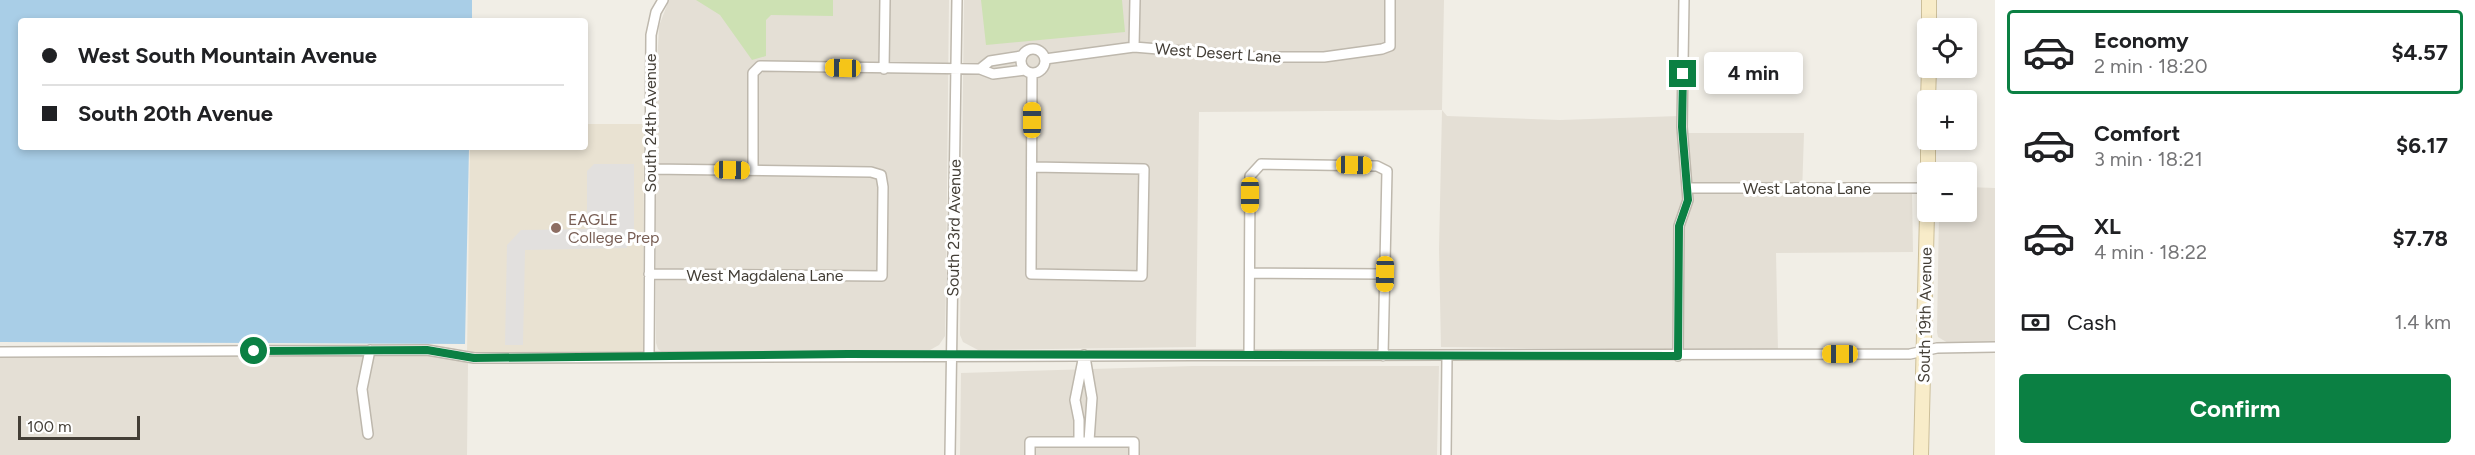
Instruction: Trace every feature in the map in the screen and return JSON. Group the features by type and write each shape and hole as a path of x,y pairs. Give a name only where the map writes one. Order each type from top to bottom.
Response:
{"main road":[{"path":"1929,0 1929,18"},
{"name":"South 19th Avenue","path":"1921,455 1926,222"}],"street":[{"name":"South 24th Avenue","path":"649,356 651,35 656,12 663,0"},
{"path":"884,69 885,0"},
{"name":"South 23rd Avenue","path":"950,455 957,0"},
{"path":"1134,47 1135,0"},
{"name":"West Desert Lane","path":"1045,59 1134,47 1256,57 1324,57 1390,46 1390,0"},
{"path":"1678,356 1679,226 1687,206 1682,127 1684,0"},
{"path":"650,169 753,170 753,73 760,66 980,69 987,73 1029,72 1042,69 1045,59 1041,51 1034,48 1026,50 1021,56 1021,64 1029,72 1032,167 1031,274 1142,276 1144,169 1032,167"},
{"path":"980,69 985,63 1021,56"},
{"path":"1002,58 1003,73"},
{"path":"1249,355 1250,176 1261,164 1377,166 1387,171 1383,356"},
{"name":"West Magdalena Lane","path":"649,274 882,276 881,175 871,172 753,170"},
{"name":"West Latona Lane","path":"1687,188 1917,188"},
{"path":"1250,273 1385,274"},
{"path":"0,352 427,350 474,358 952,354 1678,356 1910,354 1924,349 1995,347"},
{"path":"368,434 362,389 370,350"},
{"path":"1084,355 1075,400 1084,441"},
{"path":"1084,355 1092,398 1084,441"},
{"path":"1446,455 1447,356"},
{"path":"1030,455 1030,442 1084,441 1134,442 1134,455"}],"shaded area":[{"path":"669,0 949,0 945,336 939,345 930,350 663,353 658,349 656,343 656,105 654,92 659,26"},
{"path":"964,0 1444,0 1442,110 1199,112 1196,347 978,350 963,342 960,335"},
{"path":"1442,110 1447,116 1560,120 1679,116 1678,133 1804,133 1802,194 1912,193 1913,252 1776,253 1778,351 1441,347 1439,249"},
{"name":"EAGLE College Prep","path":"588,124 644,124 643,352 467,354 470,150 588,150"},
{"path":"594,164 634,164 634,240 627,240 627,248 525,250 523,345 505,345 507,245 521,230 587,229 587,171"},
{"path":"1977,187 1995,188 1995,344 1948,343 1938,337 1939,222 1977,222"},
{"path":"416,352 468,363 467,455 0,455 0,358 10,356"},
{"path":"1192,366 1439,366 1437,455 960,455 961,373"}],"green space":[{"path":"696,0 833,0 833,16 771,15 766,20 766,56 752,60 720,15"},
{"path":"981,0 1122,0 1125,32 986,45"}],"water":[{"path":"0,0 472,0 472,18 18,18 18,150 469,150 465,344 0,342"}],"place":[{"name":"EAGLE College Prep","path":"556,228"}],"route":[{"path":"254,351 427,350 474,358 848,354 1678,356 1679,226 1688,200 1682,127 1683,74"}]}
